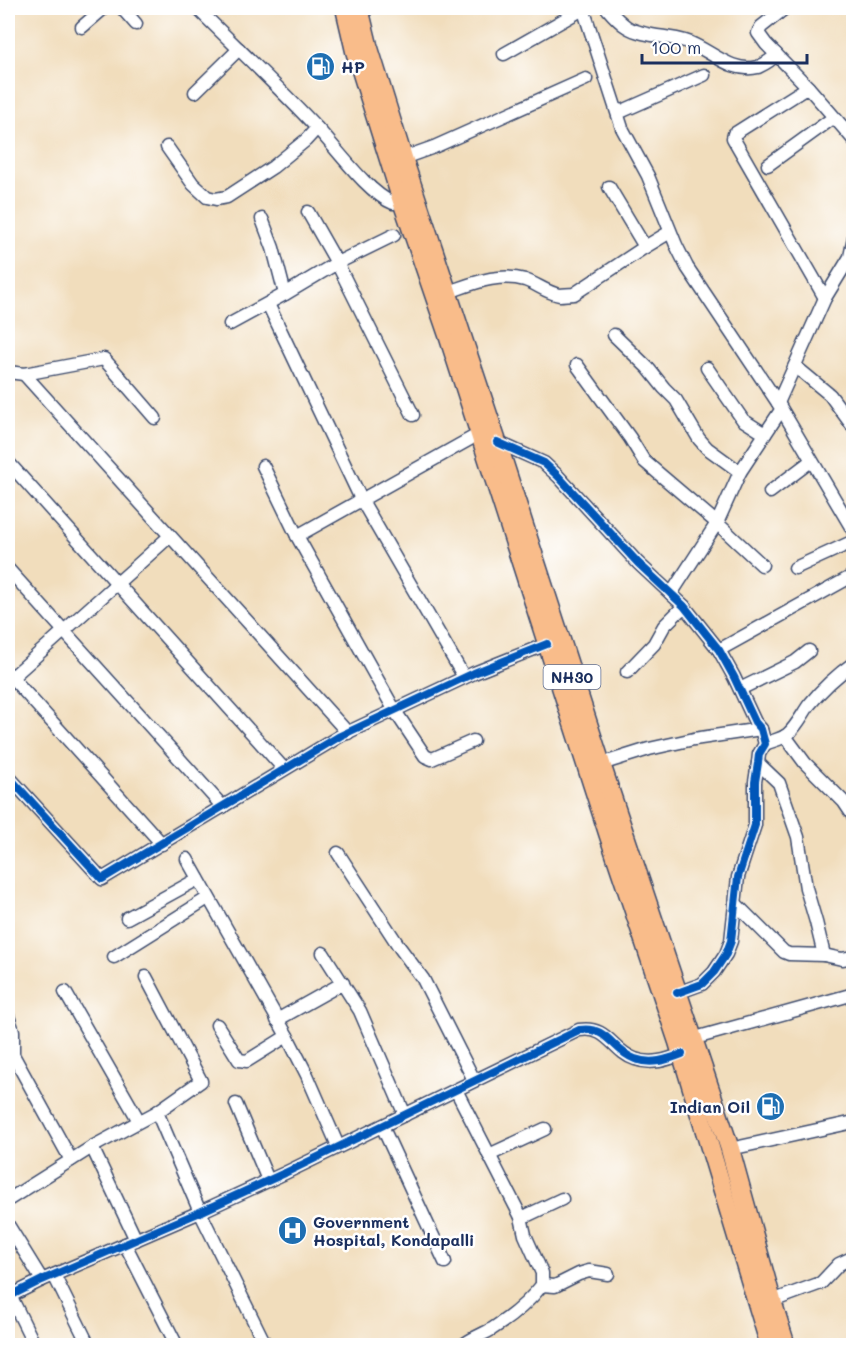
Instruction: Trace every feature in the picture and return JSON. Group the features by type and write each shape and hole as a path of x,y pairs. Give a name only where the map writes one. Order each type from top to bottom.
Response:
{"highway":[{"name":"NH30","path":"345,8 355,51 409,198 448,292 677,993 684,1045 730,1149 786,1346"},
{"name":"NH30","path":"359,8 403,158 409,198 479,434 609,836 684,1045 770,1346"}],"street":[{"path":"82,27 104,8"},
{"path":"122,8 136,24"},
{"path":"197,8 317,128 367,184 393,203 409,198"},
{"path":"504,54 583,8 622,128 648,176 670,232 687,267 780,407 854,532"},
{"path":"607,8 627,28 686,41 740,67 761,66 772,60 776,54"},
{"path":"784,8 761,27 758,33 854,140"},
{"path":"195,92 239,49"},
{"path":"618,113 704,75"},
{"path":"403,158 434,147 586,79"},
{"path":"808,87 734,134 733,138 825,298"},
{"path":"768,165 833,118"},
{"path":"167,147 193,184 207,197 216,199 227,197 273,166 306,140 317,128"},
{"path":"609,188 645,247"},
{"path":"308,212 337,263 413,415"},
{"path":"262,219 285,294"},
{"path":"448,292 484,280 513,278 525,280 561,295 574,294 670,232"},
{"path":"230,324 337,263 394,235"},
{"path":"671,594 717,523 740,472 780,407 825,298 850,257 853,240"},
{"path":"268,304 361,499 464,677"},
{"path":"614,335 648,368 676,400 699,439 707,448 740,472"},
{"path":"8,372 24,374 104,359 155,418"},
{"path":"577,365 644,461 717,523 762,566"},
{"path":"795,366 830,395 854,428"},
{"path":"707,368 743,420 765,434"},
{"path":"24,374 348,733"},
{"path":"297,536 479,434"},
{"path":"497,442 544,463 638,563 684,606 719,650 755,722 761,729 765,744"},
{"path":"770,492 811,461"},
{"path":"8,462 284,770"},
{"path":"263,466 297,536 395,711 425,756 432,759 473,741"},
{"path":"162,844 9,677 170,536"},
{"path":"795,568 854,541"},
{"path":"8,569 223,807"},
{"path":"719,650 854,575"},
{"path":"627,672 654,644 664,626 684,606"},
{"path":"8,776 102,879 348,733 464,677 547,644"},
{"path":"740,689 795,662 809,651"},
{"path":"677,993 702,984 714,972 726,954 731,941 738,877 755,825 755,782 759,754 765,744 785,736 795,727 818,694 834,677 854,663"},
{"path":"601,764 649,749 694,739 761,729"},
{"path":"785,736 804,763 849,800 854,817"},
{"path":"758,763 779,783 798,837 806,888 824,955"},
{"path":"338,853 423,979 474,1080"},
{"path":"187,859 287,1036 338,1146"},
{"path":"127,918 198,879"},
{"path":"114,957 208,898"},
{"path":"735,903 784,952 824,955 842,959 854,957"},
{"path":"323,953 364,1019 405,1114"},
{"path":"8,1200 92,1147 157,1112 201,1081 146,976"},
{"path":"277,1020 343,983"},
{"path":"65,992 139,1121"},
{"path":"35,1346 9,1296 200,1212 579,1030 596,1030 634,1059 654,1062 669,1059 684,1045 854,994"},
{"path":"8,1016 13,1031 13,1055 71,1160"},
{"path":"217,1025 239,1060 247,1061 287,1036"},
{"path":"456,1090 521,1217 525,1235 542,1273 542,1285 532,1299 512,1316 489,1331 470,1339 462,1346"},
{"path":"236,1104 268,1180"},
{"path":"157,1112 200,1212 266,1346"},
{"path":"730,1149 854,1122"},
{"path":"382,1126 445,1262"},
{"path":"489,1155 545,1129"},
{"path":"92,1147 130,1242 177,1346"},
{"path":"521,1217 562,1199"},
{"path":"8,1226 48,1278 89,1346"},
{"path":"772,1301 821,1284 839,1264 854,1257"},
{"path":"542,1285 555,1286 589,1271 608,1274"}],"cycle path":[{"path":"497,442 544,463 638,563 684,606 719,650 755,722 761,729 765,744 759,754 755,782 755,825 738,877 731,941 726,954 714,972 702,984 677,993"},
{"path":"8,776 102,879 340,736 474,673 547,644"},
{"path":"8,1297 285,1173 579,1030 597,1031 627,1055 641,1061 659,1061 682,1054"}],"place":[{"name":"HP","path":"320,66"},
{"name":"Indian Oil","path":"771,1106"},
{"name":"Government Hospital, Kondapalli","path":"292,1230"}]}
